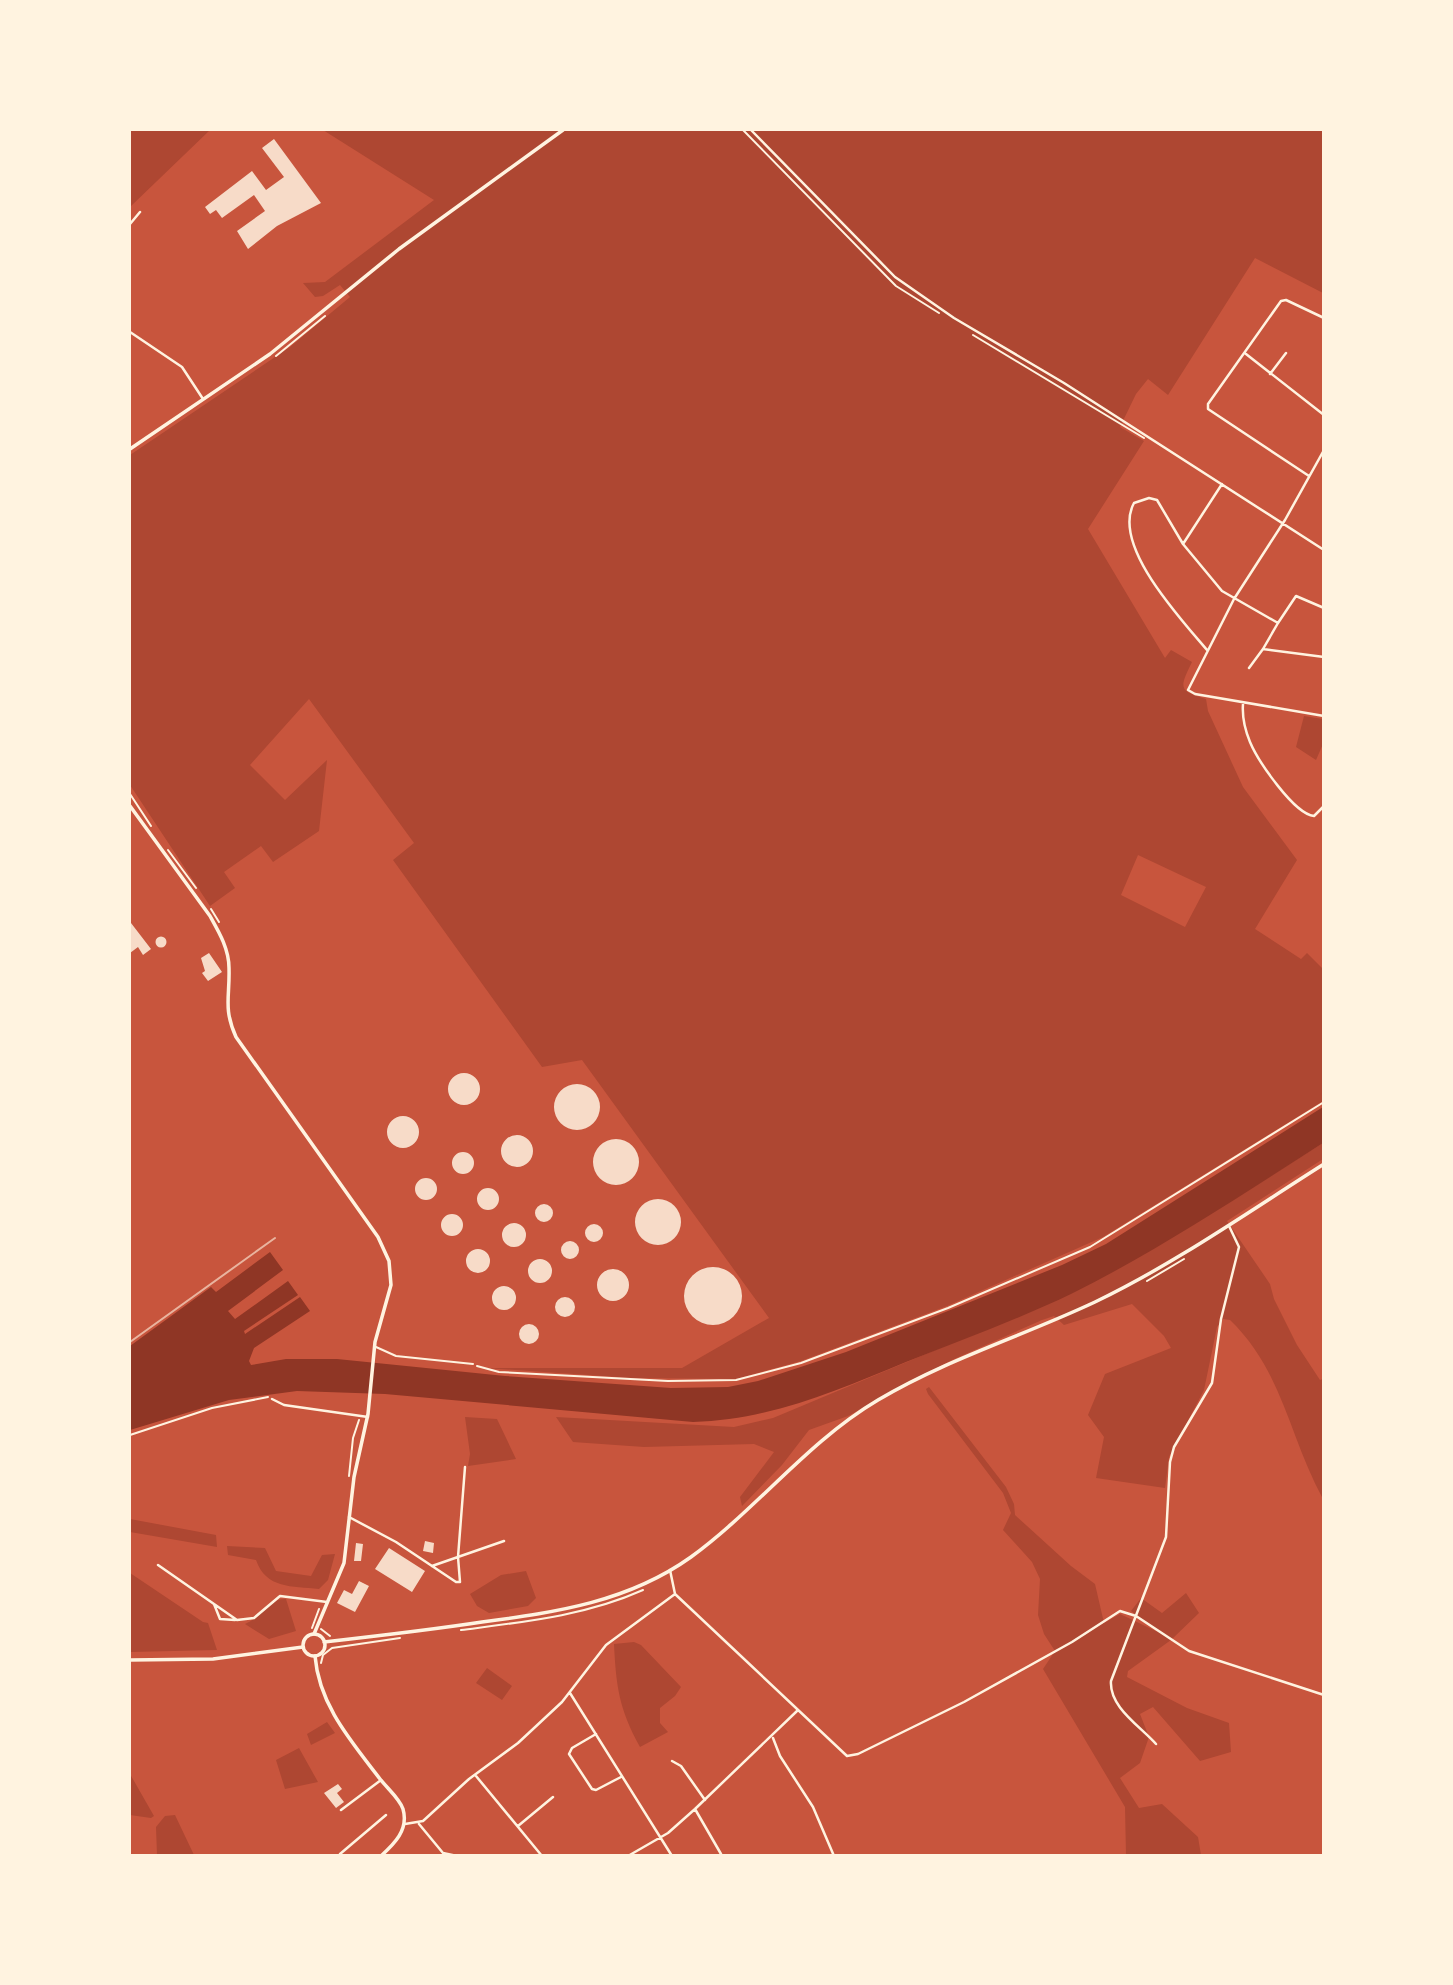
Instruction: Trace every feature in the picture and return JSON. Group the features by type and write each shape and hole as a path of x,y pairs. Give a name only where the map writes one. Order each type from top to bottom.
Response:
{"street":[{"path":"130,449 279,347 400,249 563,130"},
{"path":"751,130 895,277 954,318 1324,550"},
{"path":"130,223 140,212"},
{"path":"1309,476 1208,409 1208,404 1282,301 1286,300 1324,318"},
{"path":"130,332 177,362 203,399"},
{"path":"1270,374 1286,353"},
{"path":"1246,354 1324,415"},
{"path":"1324,450 1234,599 1188,690 1324,716"},
{"path":"1183,544 1222,484"},
{"path":"1207,650 1158,588 1137,552 1128,523 1134,503 1149,498 1157,500 1183,544 1203,570 1234,599 1278,623"},
{"path":"1249,668 1296,596 1324,608"},
{"path":"1263,649 1324,657"},
{"path":"1243,702 1242,716 1250,743 1287,797 1306,815 1314,816 1324,806"},
{"path":"130,806 220,935 229,968 226,1014 236,1037 387,1253 391,1285 374,1347 370,1403 361,1441 344,1563 325,1601 314,1634 307,1637 303,1647"},
{"path":"314,1634 324,1642 582,1606 623,1594 670,1570 717,1536 818,1441 878,1400 925,1374 1127,1286 1229,1226 1324,1164"},
{"path":"1156,1744 1118,1705 1111,1694 1114,1668 1166,1537 1170,1462 1174,1447 1212,1383 1221,1319 1239,1247 1229,1226"},
{"path":"272,1399 284,1405 368,1417"},
{"path":"349,1517 363,1522 456,1583 460,1582 458,1557 466,1467"},
{"path":"432,1566 504,1541"},
{"path":"158,1565 237,1620"},
{"path":"670,1570 675,1594 841,1753 853,1756 964,1702 1072,1642 1114,1613 1125,1611 1189,1651 1324,1695"},
{"path":"403,1824 419,1823 518,1743 570,1693 585,1668 606,1645 675,1594"},
{"path":"214,1605 220,1619 237,1620 254,1618 280,1596 325,1601"},
{"path":"303,1647 308,1654 315,1656 322,1652 324,1642"},
{"path":"130,1660 214,1659 303,1647"},
{"path":"315,1656 324,1697 402,1808 403,1824 397,1840 381,1856"},
{"path":"570,1693 672,1856"},
{"path":"628,1856 660,1838 695,1810 797,1711"},
{"path":"596,1734 570,1750 576,1765 590,1787 596,1790 622,1776"},
{"path":"772,1737 780,1756 813,1807 834,1856"},
{"path":"672,1761 681,1766 705,1800"},
{"path":"476,1776 542,1856"},
{"path":"341,1810 381,1780"},
{"path":"517,1826 553,1797"},
{"path":"695,1810 721,1854"},
{"path":"340,1855 386,1815"},
{"path":"419,1823 439,1850 457,1856"},
{"path":"437,1854 439,1850"}],"lane":[{"path":"374,1347 397,1356 473,1364"}],"path":[{"path":"743,130 896,286 947,318"},
{"path":"969,332 1143,440 1147,437"},
{"path":"130,794 152,830"},
{"path":"167,848 200,894"},
{"path":"208,905 215,913 221,928"},
{"path":"473,1364 499,1371 668,1381 736,1380 801,1363 947,1308 1090,1247 1324,1102"},
{"path":"130,1435 212,1408 261,1397 272,1399"},
{"path":"349,1481 353,1438 360,1416"},
{"path":"310,1628 325,1601"}],"shaded area":[{"path":"130,130 210,130 130,207"},
{"path":"323,130 1323,130 1323,293 1255,258 1168,395 1148,379 1136,394 1120,427 1144,441 1088,529 1165,658 1171,650 1192,662 1184,687 1190,693 1206,699 1208,711 1243,787 1297,860 1255,929 1301,959 1307,953 1323,969 1323,1101 1103,1237 947,1306 801,1361 736,1379 632,1378 485,1368 682,1368 769,1318 582,1060 542,1067 393,860 414,843 309,699 250,765 285,800 327,760 319,831 273,862 261,846 224,872 235,888 210,906 130,785 130,455 290,347 350,297 340,285 323,296 315,297 303,283 325,282 434,200","holes":["1138,855 1206,887 1185,927 1121,895"]},
{"path":"1304,716 1323,719 1323,744 1316,760 1296,747"},
{"path":"1323,1107 1323,1143 1137,1259 1053,1303 828,1393 775,1410 693,1422 385,1394 297,1391 229,1400 130,1430 130,1346 211,1287 216,1292 270,1252 283,1270 228,1311 235,1319 288,1281 298,1295 244,1331 245,1334 300,1297 310,1311 254,1348 249,1361 251,1365 286,1359 337,1359 505,1376 671,1388 728,1387 758,1381 846,1352 1062,1265 1106,1244"},
{"path":"1323,1143 1323,1159 1227,1221 1270,1284 1274,1299 1297,1345 1320,1380 1323,1379 1323,1499 1311,1476 1284,1405 1262,1361 1230,1320 1223,1319 1217,1327 1204,1390 1169,1457 1165,1488 1096,1478 1104,1437 1088,1415 1105,1374 1171,1348 1164,1336 1132,1304 1064,1325 1054,1316 1042,1320 952,1360 848,1416 809,1430 782,1465 742,1506 740,1497 774,1452 754,1444 644,1447 573,1442 556,1417 734,1427 773,1418 1074,1292 1217,1210"},
{"path":"929,1387 1006,1487 1014,1504 1015,1515 1095,1584 1104,1623 1120,1614 1160,1633 1131,1611 1141,1598 1162,1613 1186,1593 1199,1613 1171,1640 1128,1671 1127,1677 1187,1708 1229,1723 1231,1752 1200,1761 1153,1707 1140,1714 1149,1737 1140,1763 1120,1778 1139,1808 1162,1804 1198,1837 1201,1855 1126,1855 1125,1807 1043,1669 1055,1651 1044,1634 1038,1615 1040,1579 1032,1562 1003,1530 1011,1513 1003,1493 928,1394 926,1389"},
{"path":"465,1417 497,1419 516,1459 468,1466 470,1454"},
{"path":"130,1519 216,1535 217,1547 130,1532"},
{"path":"227,1546 265,1548 276,1571 311,1576 322,1555 335,1554 328,1580 319,1589 273,1581 260,1569 256,1560 228,1555"},
{"path":"526,1571 536,1598 528,1606 489,1613 477,1606 470,1594 501,1575"},
{"path":"130,1573 208,1623 217,1650 130,1652"},
{"path":"286,1599 296,1631 269,1639 245,1624 269,1605"},
{"path":"634,1642 641,1645 681,1687 675,1696 660,1708 660,1723 668,1732 640,1747 623,1709 614,1644"},
{"path":"487,1668 512,1686 502,1700 476,1683"},
{"path":"327,1722 335,1733 311,1745 307,1734"},
{"path":"299,1748 318,1782 285,1789 276,1760"},
{"path":"130,1774 154,1816 151,1818 130,1815"},
{"path":"175,1815 194,1855 157,1855 156,1827 165,1816"}],"building":[{"path":"274,139 321,203 277,226 248,249 237,231 265,211 254,195 222,218 216,210 210,214 205,207 252,171 266,190 284,177 262,148"},
{"path":"131,923 151,949 143,955 138,947 130,953"},
{"path":"161,937 165,938 165,946 161,947 157,946 156,942 157,938"},
{"path":"209,953 222,972 208,981 202,973 205,971 201,958"},
{"path":"464,1073 475,1078 480,1089 475,1100 464,1105 453,1100 448,1089 453,1078"},
{"path":"577,1084 593,1091 600,1107 593,1123 577,1130 561,1123 554,1107 561,1091"},
{"path":"403,1116 414,1121 419,1132 414,1143 403,1148 392,1143 387,1132 392,1121"},
{"path":"517,1135 528,1140 533,1151 528,1162 517,1167 506,1162 501,1151 506,1140"},
{"path":"616,1139 632,1146 639,1162 632,1178 616,1185 600,1178 593,1162 600,1146"},
{"path":"463,1152 471,1155 474,1163 471,1171 463,1174 455,1171 452,1163 455,1155"},
{"path":"426,1178 434,1181 437,1189 434,1197 426,1200 418,1197 415,1189 418,1181"},
{"path":"488,1188 496,1191 499,1199 496,1207 488,1210 480,1207 477,1199 480,1191"},
{"path":"658,1199 674,1206 681,1222 674,1238 658,1245 642,1238 635,1222 642,1206"},
{"path":"544,1204 550,1207 553,1213 550,1219 544,1222 538,1219 535,1213 538,1207"},
{"path":"452,1214 460,1217 463,1225 460,1233 452,1236 444,1233 441,1225 444,1217"},
{"path":"514,1223 525,1230 526,1235 519,1246 514,1247 503,1240 502,1235 509,1224"},
{"path":"594,1224 600,1227 603,1233 600,1239 594,1242 588,1239 585,1233 588,1227"},
{"path":"570,1241 576,1244 579,1250 576,1256 570,1259 564,1256 561,1250 564,1244"},
{"path":"478,1249 489,1256 490,1261 483,1272 478,1273 467,1266 466,1261 473,1250"},
{"path":"540,1259 551,1266 552,1271 545,1282 540,1283 529,1276 528,1271 535,1260"},
{"path":"713,1267 729,1272 737,1280 742,1296 737,1312 729,1320 713,1325 697,1320 689,1312 684,1296 689,1280 697,1272"},
{"path":"613,1269 624,1274 629,1285 624,1296 613,1301 602,1296 597,1285 602,1274"},
{"path":"504,1286 515,1293 516,1298 509,1309 504,1310 493,1303 492,1298 499,1287"},
{"path":"565,1297 572,1300 575,1307 572,1314 565,1317 558,1314 555,1307 558,1300"},
{"path":"529,1324 536,1327 539,1334 536,1341 529,1344 522,1341 519,1334 522,1327"},
{"path":"425,1541 434,1543 433,1553 423,1551"},
{"path":"356,1543 363,1544 361,1561 354,1561"},
{"path":"389,1548 425,1571 412,1592 375,1569"},
{"path":"359,1581 369,1586 355,1612 337,1603 344,1590 352,1594"},
{"path":"338,1784 342,1789 337,1793 344,1802 336,1808 324,1793"}],"railway":[{"path":"130,1342 275,1238"}]}
